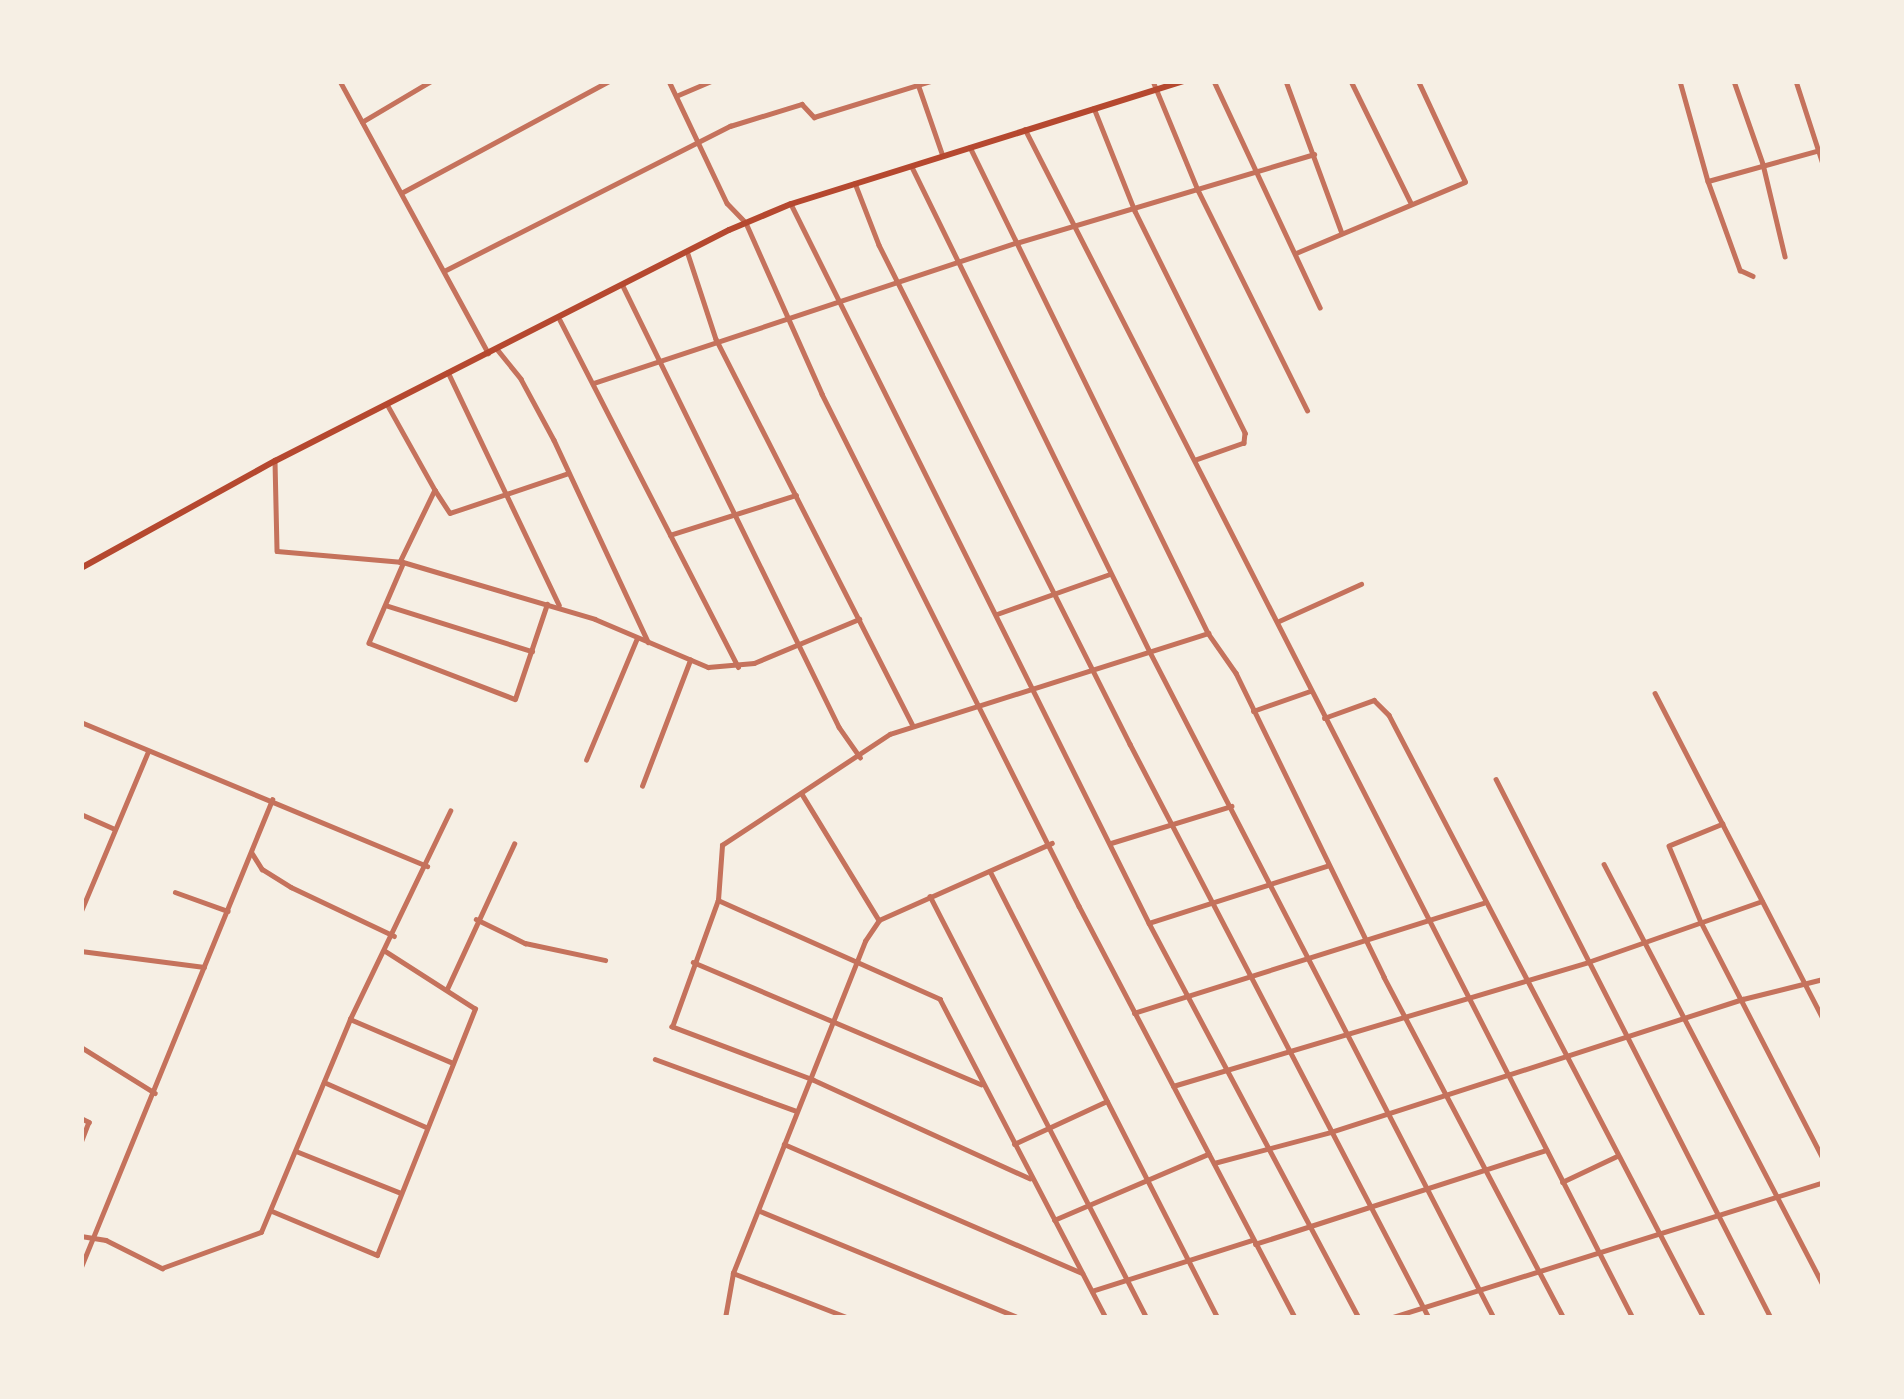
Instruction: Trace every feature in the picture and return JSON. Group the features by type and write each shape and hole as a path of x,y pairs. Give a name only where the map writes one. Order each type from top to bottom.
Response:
{"main road":[{"path":"81,568 275,461 746,223 1154,85 1183,81"}],"street":[{"path":"340,81 488,353"},
{"path":"362,122 431,81"},
{"path":"403,192 609,81"},
{"path":"669,81 727,203 746,223 787,316 1134,1012 1295,1318"},
{"path":"676,96 712,81"},
{"path":"444,271 698,142 802,104 814,117 931,81"},
{"path":"1214,81 1320,307"},
{"path":"1286,81 1342,232"},
{"path":"1351,81 1411,202"},
{"path":"1296,253 1465,182 1418,81"},
{"path":"1680,81 1708,182 1740,271 1753,276"},
{"path":"1733,81 1763,164 1785,256"},
{"path":"1796,81 1823,164"},
{"path":"918,83 943,156"},
{"path":"1154,85 1198,190 1307,410"},
{"path":"1094,108 1135,212 1245,433 1244,442 1195,460"},
{"path":"1025,129 1633,1318"},
{"path":"970,147 1208,633 1253,711 1406,1018 1564,1318"},
{"path":"1708,182 1821,149"},
{"path":"594,383 1016,243 1135,212 1314,154"},
{"path":"912,166 956,265 1150,652 1494,1318"},
{"path":"855,183 900,285 1170,823 1429,1318"},
{"path":"791,204 1149,923 1360,1318"},
{"path":"688,254 716,339 913,725"},
{"path":"623,286 798,644 860,757"},
{"path":"560,320 738,667"},
{"path":"497,349 521,379 648,642"},
{"path":"448,373 560,607"},
{"path":"386,404 451,513 568,474"},
{"path":"275,461 278,551 401,562 560,607 690,660 738,667 859,619"},
{"path":"435,490 369,643 515,699 548,604"},
{"path":"670,536 798,494"},
{"path":"997,614 1111,573"},
{"path":"1279,620 1360,584"},
{"path":"388,606 533,651"},
{"path":"1030,1179 814,1080 672,1027 718,900 720,860 729,835 913,725 983,707 1030,687 1208,633"},
{"path":"586,760 638,637"},
{"path":"641,786 690,660"},
{"path":"1253,711 1310,691"},
{"path":"1654,693 1823,1018"},
{"path":"1324,718 1366,701 1380,702 1704,1318"},
{"path":"81,722 427,866"},
{"path":"81,910 148,752"},
{"path":"1496,779 1771,1318"},
{"path":"802,794 879,920"},
{"path":"81,1267 272,800"},
{"path":"1111,843 1231,806"},
{"path":"81,1236 106,1240 151,1264 172,1267 253,1238 272,1211 350,1019 450,812"},
{"path":"81,814 114,829"},
{"path":"1723,824 1669,846 1700,922 1823,1158"},
{"path":"725,1318 733,1273 796,1111 814,1080 857,961 879,920 1052,843"},
{"path":"447,989 514,844"},
{"path":"252,853 262,869 291,887 394,936"},
{"path":"1604,864 1823,1284"},
{"path":"1149,923 1268,881 1329,866"},
{"path":"989,871 1219,1318"},
{"path":"176,892 228,911"},
{"path":"929,895 1147,1318"},
{"path":"718,900 940,999 1106,1318"},
{"path":"1173,1086 1588,962 1762,901"},
{"path":"1134,1012 1483,904"},
{"path":"476,919 525,943 605,960"},
{"path":"81,951 204,967"},
{"path":"272,1211 377,1255 475,1009 386,952"},
{"path":"693,962 982,1084"},
{"path":"1214,1163 1331,1132 1743,999 1823,979"},
{"path":"350,1019 453,1063"},
{"path":"81,1047 155,1093"},
{"path":"655,1059 796,1111"},
{"path":"324,1082 426,1127"},
{"path":"1014,1144 1108,1100"},
{"path":"81,1118 89,1122 81,1143"},
{"path":"784,1144 1082,1273"},
{"path":"1092,1291 1546,1150"},
{"path":"296,1151 401,1193"},
{"path":"1054,1220 1208,1154"},
{"path":"1562,1182 1618,1155"},
{"path":"1390,1318 1823,1182"},
{"path":"760,1211 1020,1318"},
{"path":"733,1273 849,1318"}]}
